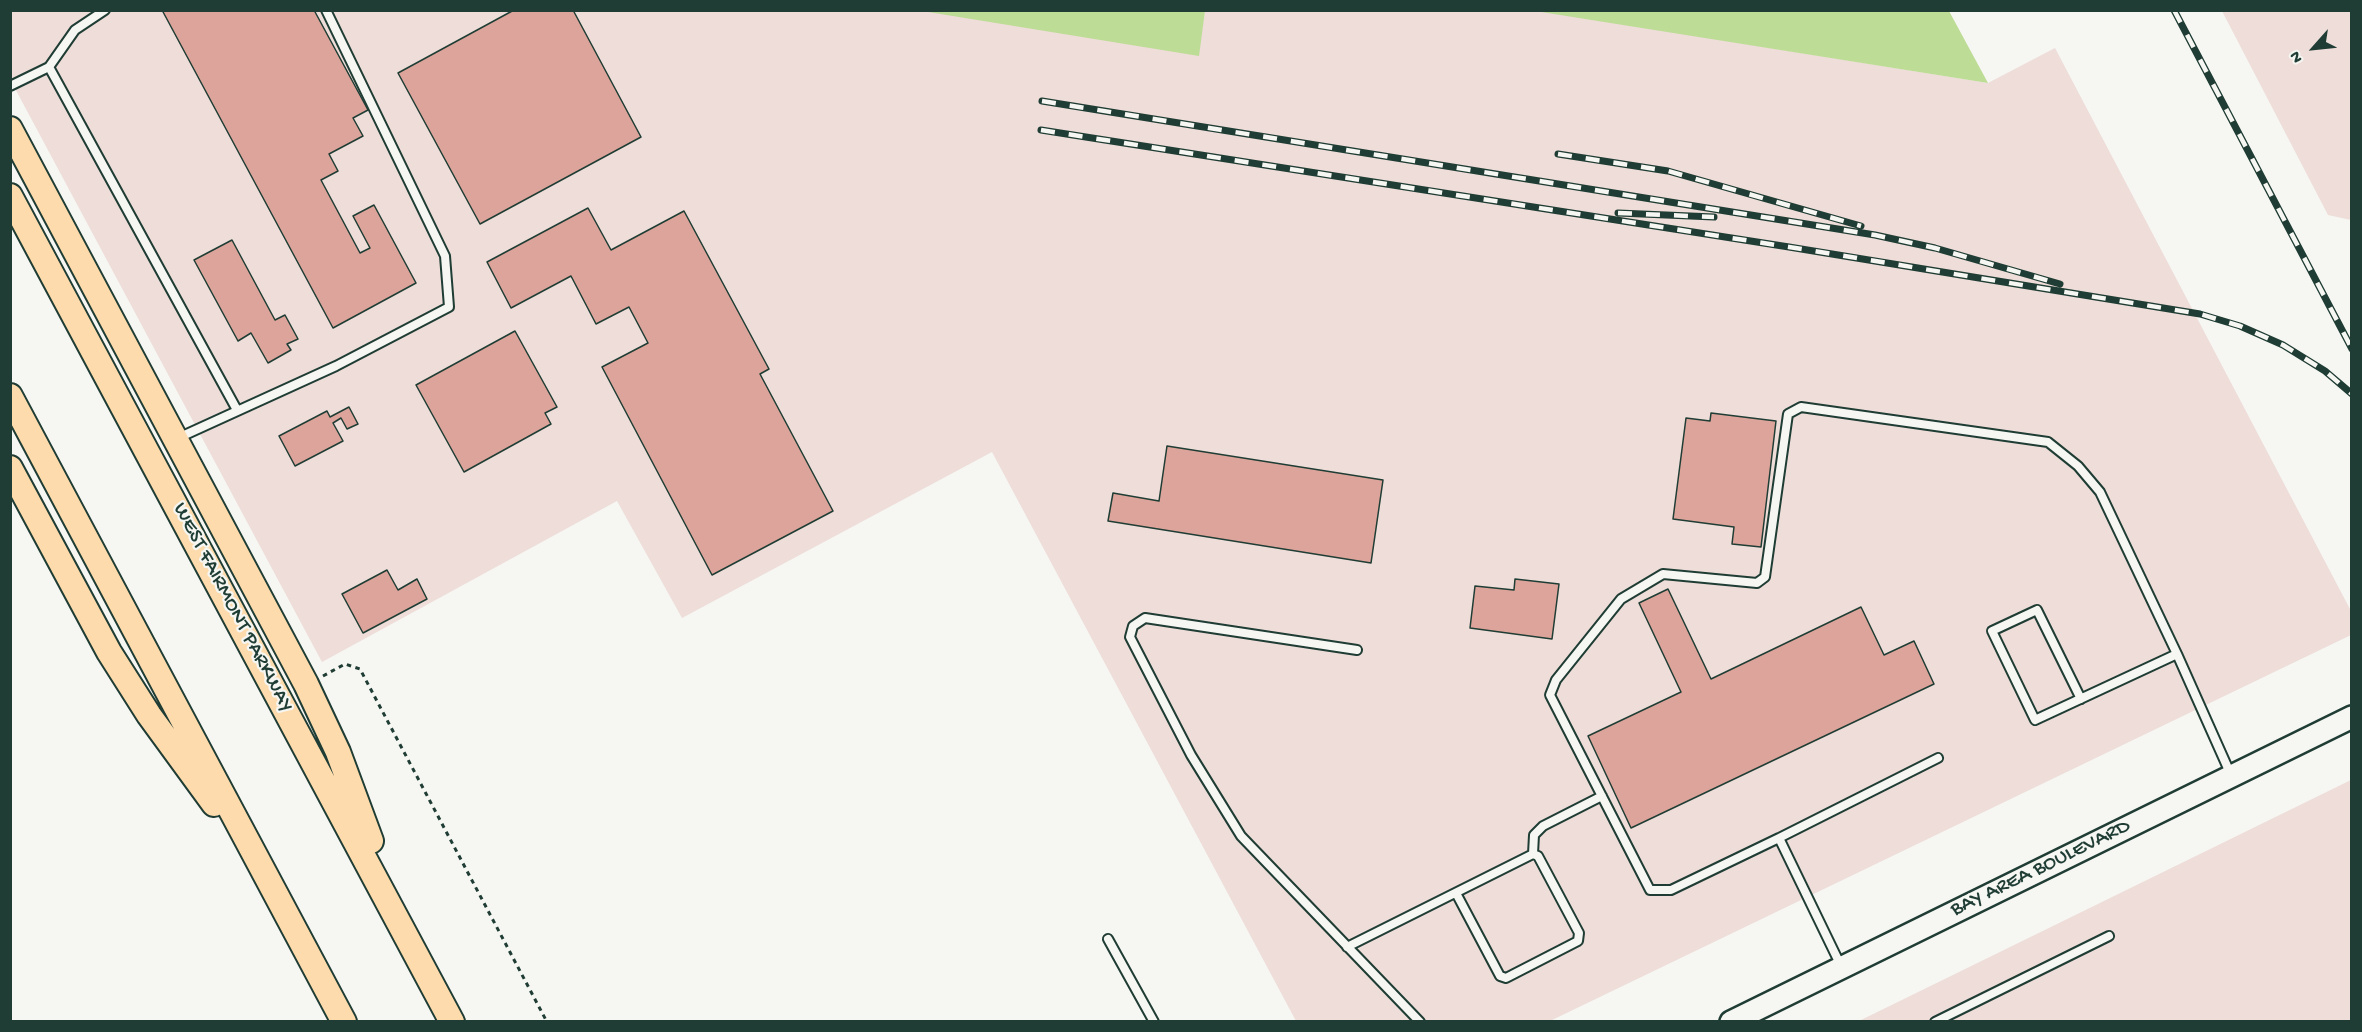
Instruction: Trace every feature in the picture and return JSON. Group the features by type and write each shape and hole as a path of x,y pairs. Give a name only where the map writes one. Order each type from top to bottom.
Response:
{"main road":[{"path":"10,129 306,684 338,752 404,930"},
{"name":"WEST FAIRMONT PARKWAY","path":"10,196 453,1022"},
{"path":"10,396 344,1022"},
{"path":"10,468 109,652 143,706 262,868"},
{"name":"BAY AREA BOULEVARD","path":"1731,1022 2352,717"}],"lane":[{"path":"10,86 49,67 75,30 105,10"},
{"path":"176,439 336,366 449,307 445,256 326,10"},
{"path":"49,67 237,410"},
{"path":"1938,758 1671,890 1650,890 1550,695 1556,680 1621,599 1663,574 1757,584 1765,577 1788,414 1801,407 2048,442 2078,466 2100,492 2232,776"},
{"path":"2081,699 2037,609 1992,631 2036,720 2081,699 2177,654"},
{"path":"1358,650 1145,618 1133,626 1130,637 1191,755 1241,836 1420,1022"},
{"path":"1533,854 1534,835 1543,826 1602,796"},
{"path":"1779,837 1842,967"},
{"path":"1347,947 1533,854"},
{"path":"1456,893 1500,976 1506,978 1578,941 1580,933 1538,856 1533,854"},
{"path":"1935,1022 2109,936"},
{"path":"1108,939 1154,1022"}],"path":[{"path":"306,684 345,664 360,669 547,1022"}],"shaded area":[{"path":"922,10 1198,55 1205,11 1535,10 1988,83 2055,48 2351,611 2351,635 1550,1021 1296,1021 992,452 682,618 617,501 322,662 11,81 10,11"},
{"path":"2222,11 2351,11 2351,220 2328,215"},
{"path":"2351,780 2351,1021 1859,1021"}],"green space":[{"path":"922,11 1205,11 1199,56"},
{"path":"1535,11 1949,11 1988,83"}],"building":[{"path":"162,10 314,10 368,110 353,118 363,136 329,154 338,171 321,180 360,253 370,248 353,216 374,205 416,283 333,328"},
{"path":"514,10 573,10 641,137 480,224 398,73"},
{"path":"588,208 611,250 684,211 769,369 760,374 833,511 712,575 602,367 648,343 629,307 596,324 571,276 511,308 487,262"},
{"path":"232,240 275,320 285,315 298,339 287,344 291,350 268,363 251,333 238,341 194,260"},
{"path":"515,331 557,407 545,413 551,424 464,472 416,385"},
{"path":"349,407 358,424 347,429 341,418 333,423 343,441 295,466 279,436 327,411 330,417"},
{"path":"1711,413 1776,421 1761,547 1732,544 1734,527 1673,519 1686,418 1710,421"},
{"path":"1167,446 1383,480 1371,563 1108,521 1113,493 1159,501"},
{"path":"387,570 398,590 417,579 427,599 363,633 342,594"},
{"path":"1515,579 1559,584 1552,639 1470,628 1475,586 1514,590"},
{"path":"1668,589 1711,679 1861,607 1884,655 1914,641 1934,684 1631,828 1588,736 1681,692 1639,603"}],"railway":[{"path":"2174,10 2352,349"},
{"path":"1042,101 1875,235 1935,248 2060,284"},
{"path":"1041,130 2200,314 2240,326 2283,345 2325,371 2352,394"},
{"path":"1558,154 1668,171 1861,226"},
{"path":"1618,213 1714,217"}]}
